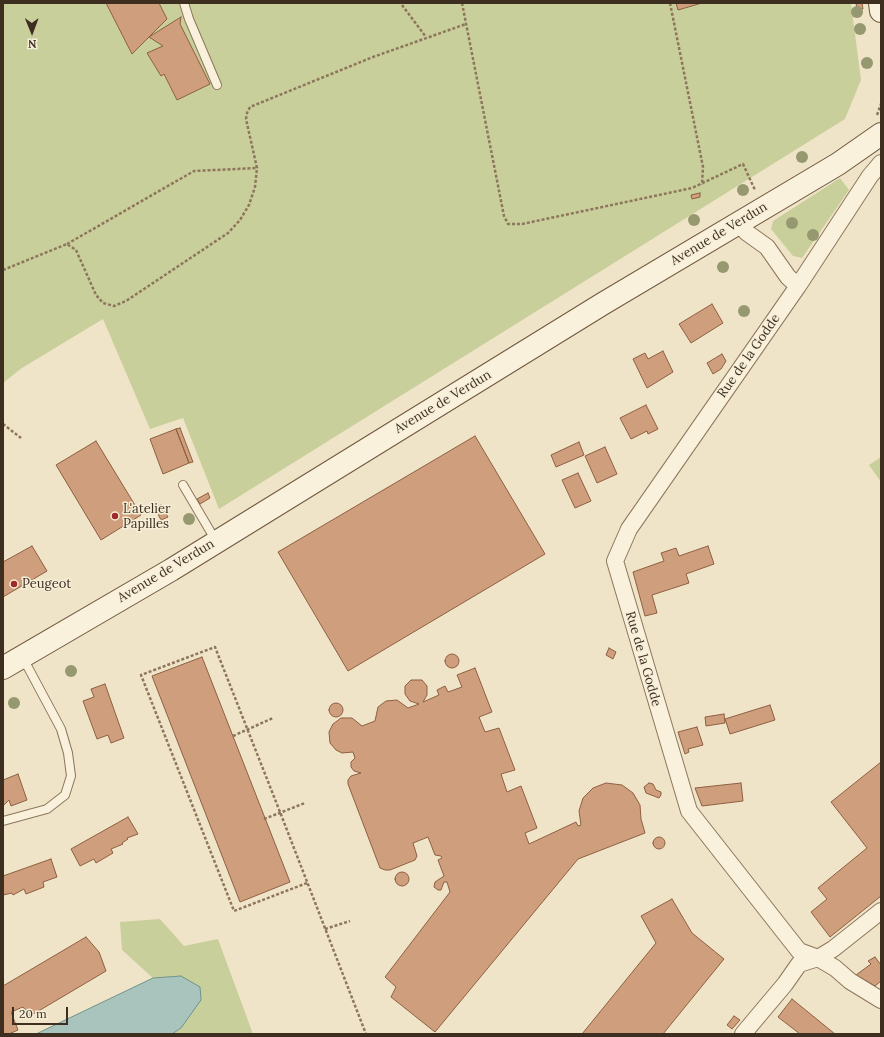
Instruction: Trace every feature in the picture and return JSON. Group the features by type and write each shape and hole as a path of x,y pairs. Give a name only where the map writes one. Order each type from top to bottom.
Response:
{"main road":[{"path":"880,3 881,11"},
{"name":"Avenue de Verdun","path":"3,668 217,541 740,220 838,164 881,134"}],"street":[{"name":"Rue de la Godde","path":"881,163 870,176 798,286 628,529 614,561 688,810 799,952 818,958 881,1000"},
{"path":"740,220 746,232 768,247 788,278 798,286"},
{"path":"743,1034 785,984 799,964 818,958 833,949 881,911"}],"lane":[{"path":"184,3 189,20 218,85"},
{"path":"183,485 217,541"},
{"path":"3,821 47,809 65,795 70,776 68,753 61,729 22,656"}],"path":[{"path":"462,3 504,216 508,224 522,224 702,185 743,164 757,194"},
{"path":"670,3 703,167 702,185"},
{"path":"402,5 426,37"},
{"path":"67,244 76,250 96,295 103,303 114,306 126,301 228,233 240,220 249,205 255,187 257,168 246,119 247,112 250,107 426,37 466,24"},
{"path":"3,270 67,244 194,171 257,168"},
{"path":"3,424 20,438"},
{"path":"307,883 234,911 141,675 215,647 366,1034"},
{"path":"233,736 273,718"},
{"path":"264,818 305,803"},
{"path":"325,929 350,921"}],"green space":[{"path":"3,3 851,3 861,80 845,119 219,509 183,418 150,429 103,319 22,368 3,383"},
{"path":"840,178 849,190 802,258 793,256 771,229 773,221"},
{"path":"881,457 881,482 869,465"},
{"path":"160,919 184,946 218,939 253,1034 172,1034 181,1028 181,976 153,978 122,950 120,922"}],"water":[{"path":"181,976 200,987 201,1000 181,1028 172,1034 36,1034 153,978"}],"building":[{"path":"106,3 159,3 167,19 132,54"},
{"path":"676,3 702,3 678,10"},
{"path":"856,3 862,3 863,9 857,10"},
{"path":"181,17 180,24 210,84 177,100 164,74 161,76 147,53 163,46 149,37"},
{"path":"700,193 700,197 692,199 691,195"},
{"path":"712,304 723,323 691,343 679,324"},
{"path":"663,351 673,372 647,388 633,359 645,353 648,359"},
{"path":"722,354 726,361 721,369 713,374 707,363"},
{"path":"646,405 658,429 648,434 647,431 631,439 620,418"},
{"path":"180,428 193,462 189,463 176,429"},
{"path":"176,429 189,463 163,474 150,439"},
{"path":"475,436 545,554 348,671 278,552"},
{"path":"96,441 141,515 101,540 56,465"},
{"path":"579,442 584,455 556,467 551,455"},
{"path":"605,447 617,474 597,483 585,456"},
{"path":"578,473 591,501 575,508 562,480"},
{"path":"208,493 210,498 200,504 197,499"},
{"path":"161,505 168,517 161,520 155,508"},
{"name":"Peugeot","path":"32,546 47,571 3,597 3,562"},
{"path":"708,546 714,564 686,574 689,583 652,595 657,613 645,616 633,572 664,561 661,553 676,548 679,556"},
{"path":"609,648 616,652 613,659 606,655"},
{"path":"452,654 457,656 459,661 457,666 452,668 447,666 445,661 447,656"},
{"path":"202,657 290,882 240,902 152,676"},
{"path":"475,668 492,712 479,717 485,732 499,728 515,770 501,774 507,792 521,786 537,828 525,833 529,844 576,822 578,826 581,825 579,811 583,798 593,788 606,783 622,785 633,793 640,805 641,819 645,833 578,859 435,1032 391,997 396,987 385,977 450,892 447,882 444,882 441,890 434,887 435,882 444,876 438,860 442,858 441,856 435,855 428,837 413,843 417,856 415,860 390,870 380,868 348,784 348,780 351,776 361,773 354,771 351,767 351,762 355,758 353,752 342,753 336,750 330,743 329,732 333,724 341,718 352,718 362,726 375,721 378,707 386,701 397,700 408,708 419,704 410,701 405,694 405,686 411,680 422,680 427,686 427,695 423,702 439,695 437,690 445,686 448,692 462,687 457,675"},
{"path":"105,684 124,738 111,743 108,735 97,739 83,701 94,697 91,689"},
{"path":"336,703 341,705 343,710 341,715 336,717 331,715 329,710 331,705"},
{"path":"770,705 775,720 730,734 725,719"},
{"path":"724,714 725,723 706,726 705,717"},
{"path":"697,727 703,745 688,749 689,752 685,754 678,732"},
{"path":"881,762 881,896 830,937 811,912 827,899 818,888 867,848 831,802"},
{"path":"18,774 27,800 11,806 9,800 3,806 3,780"},
{"path":"649,783 653,784 656,790 661,792 659,798 646,793 644,787"},
{"path":"741,783 743,801 702,806 695,788"},
{"path":"128,817 138,834 127,838 128,839 122,843 123,844 111,849 113,853 96,863 94,859 80,866 71,849"},
{"path":"657,837 661,837 665,843 661,849 657,849 653,845 653,841"},
{"path":"51,859 57,877 43,882 44,887 26,894 24,889 13,895 12,893 3,895 3,876"},
{"path":"402,872 407,874 409,879 407,884 402,886 397,884 395,879 397,874"},
{"path":"672,899 692,933 724,959 663,1034 582,1034 656,943 641,916"},
{"path":"86,937 99,952 106,971 30,1016 23,1007 11,1012 18,1030 9,1034 3,1034 3,986"},
{"path":"875,957 881,965 881,981 875,986 856,975 871,964 868,961"},
{"path":"792,999 835,1034 800,1034 778,1017"},
{"path":"734,1016 740,1020 732,1029 727,1025"}],"place":[{"name":"L'atelier Papilles","path":"115,516"},
{"name":"Peugeot","path":"14,584"}]}
